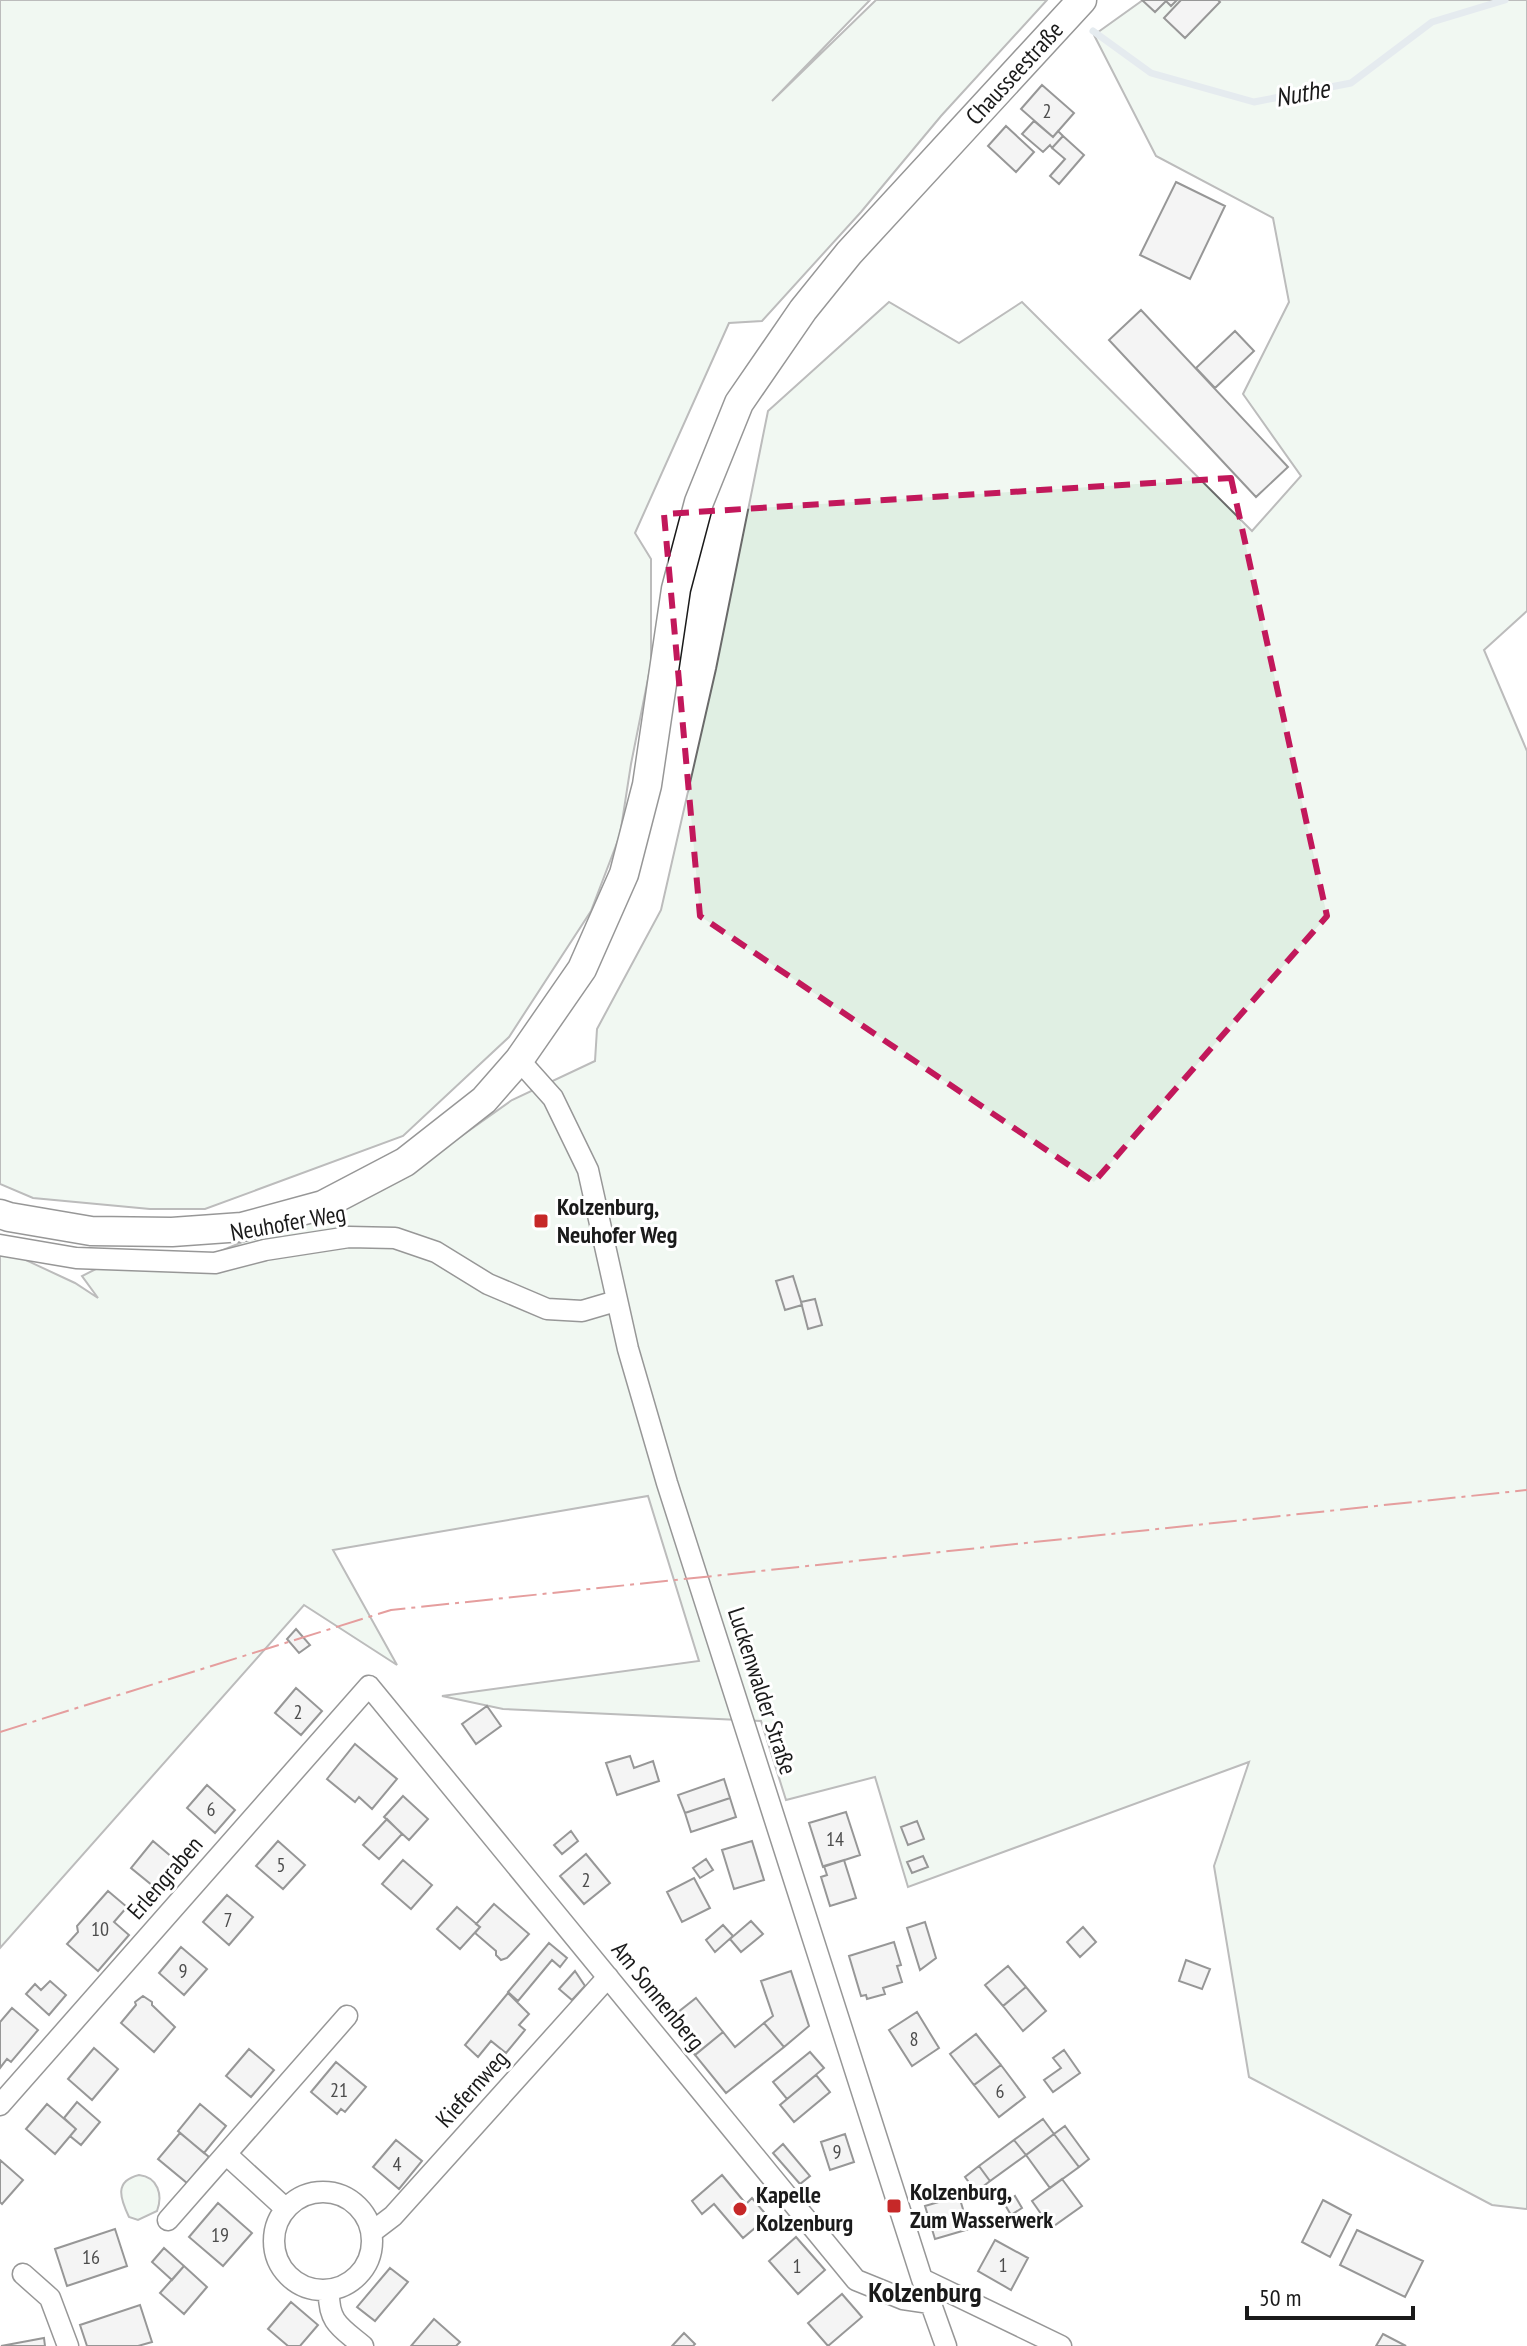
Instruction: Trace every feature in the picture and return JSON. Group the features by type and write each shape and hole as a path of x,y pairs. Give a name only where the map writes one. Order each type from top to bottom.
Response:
{"main road":[{"name":"Chausseestraße","path":"0,1214 91,1231 172,1232 242,1227 323,1205 405,1162 484,1100 519,1060 582,969 624,874 647,785 676,589 699,502 739,403 803,310 849,253 1082,0"}],"street":[{"name":"Luckenwalder Straße","path":"519,1060 553,1098 588,1170 616,1301 667,1483 946,2346"},
{"name":"Neuhofer Weg","path":"0,1245 76,1258 215,1263 265,1250 349,1237 395,1238 436,1252 488,1284 547,1309 582,1311 616,1301"},
{"name":"Am Sonnenberg","path":"369,1686 856,2280 903,2299 930,2303"},
{"name":"Erlengraben","path":"0,2105 369,1686"},
{"name":"Kiefernweg","path":"372,2232 393,2216 608,1977"},
{"path":"168,2220 347,2016"},
{"path":"227,2155 285,2208"},
{"path":"323,2191 341,2194 364,2213 372,2232 371,2256 357,2278 329,2291 302,2287 285,2275 273,2246 274,2227 285,2208 302,2195 323,2191"},
{"path":"23,2274 50,2298 68,2346"},
{"path":"922,2279 1061,2346"},
{"path":"329,2291 331,2317 363,2346"}],"highlighted area":[{"path":"1231,478 1327,916 1094,1182 700,916 664,514"}],"green space":[{"path":"0,0 870,0 772,101 876,0 1047,0 762,321 729,323 635,533 651,559 651,664 620,835 591,911 509,1037 403,1136 205,1209 150,1209 33,1198 0,1184"},
{"path":"1143,0 1527,0 1527,611 1484,650 1527,751 1527,2209 1492,2205 1249,2077 1214,1866 1249,1762 908,1887 875,1777 786,1800 761,1721 503,1709 442,1696 699,1661 648,1496 333,1550 397,1665 304,1605 0,1948 0,1248 75,1283 98,1298 82,1276 114,1260 182,1267 409,1173 512,1100 595,1061 597,1029 661,910 716,669 768,411 889,302 959,343 1022,302 1252,531 1301,476 1243,394 1289,302 1273,218 1156,156 1094,35"},
{"path":"139,2175 155,2183 159,2199 157,2211 138,2220 129,2217 121,2191 126,2181"}],"building":[{"path":"1142,0 1177,0 1171,6 1166,1 1155,12"},
{"path":"1181,0 1220,2 1185,38 1164,18"},
{"path":"1042,85 1074,113 1053,137 1021,109"},
{"path":"1034,121 1053,137 1058,131 1063,136 1052,148 1050,145 1043,152 1022,134"},
{"path":"1006,126 1034,152 1016,172 988,146"},
{"path":"1063,136 1084,155 1059,184 1050,176 1065,159 1052,148"},
{"path":"1176,182 1225,206 1190,279 1140,255"},
{"path":"1141,310 1288,467 1256,497 1109,340"},
{"path":"1235,331 1254,351 1215,388 1196,368"},
{"path":"793,1276 802,1305 785,1310 776,1281"},
{"path":"815,1299 822,1325 808,1329 801,1302"},
{"path":"296,1629 310,1645 299,1653 287,1639"},
{"path":"296,1688 322,1711 301,1735 275,1713"},
{"path":"487,1706 501,1726 476,1744 462,1724"},
{"path":"355,1744 397,1779 372,1809 359,1797 355,1802 327,1779"},
{"path":"630,1756 634,1768 653,1761 659,1781 617,1795 606,1763"},
{"path":"724,1779 730,1798 685,1813 678,1795"},
{"path":"207,1785 235,1810 215,1833 187,1808"},
{"path":"403,1796 428,1819 409,1840 384,1817"},
{"path":"730,1798 736,1817 691,1832 685,1813"},
{"path":"846,1812 860,1855 823,1867 809,1823"},
{"path":"387,1819 402,1834 379,1859 363,1845"},
{"path":"917,1821 924,1839 908,1845 901,1827"},
{"path":"571,1831 578,1841 562,1854 554,1845"},
{"path":"153,1841 180,1864 171,1875 176,1878 168,1888 163,1884 158,1890 131,1868"},
{"path":"278,1841 305,1865 283,1889 256,1866"},
{"path":"752,1841 764,1880 734,1889 722,1850"},
{"path":"586,1854 610,1883 584,1904 560,1876"},
{"path":"923,1856 928,1867 912,1873 907,1862"},
{"path":"706,1859 713,1870 700,1878 693,1868"},
{"path":"403,1860 432,1885 411,1909 382,1884"},
{"path":"844,1860 856,1898 830,1906 821,1877 827,1875 824,1866"},
{"path":"694,1878 710,1908 682,1922 667,1892"},
{"path":"108,1891 127,1907 114,1922 129,1935 98,1971 67,1944 78,1932 77,1926"},
{"path":"227,1895 253,1917 229,1945 203,1922"},
{"path":"494,1904 529,1934 507,1958 501,1960 496,1951 475,1933 480,1927 476,1924"},
{"path":"457,1907 480,1927 460,1949 437,1929"},
{"path":"751,1921 763,1934 741,1952 730,1939"},
{"path":"925,1922 936,1958 920,1970 907,1928"},
{"path":"723,1925 733,1936 715,1952 706,1940"},
{"path":"1083,1927 1096,1942 1080,1957 1067,1942"},
{"path":"894,1942 902,1982 883,1988 885,1994 867,1999 866,1995 861,1996 849,1956"},
{"path":"549,1943 567,1958 560,1967 552,1960 518,2001 508,1992"},
{"path":"181,1947 207,1969 184,1995 159,1973"},
{"path":"1186,1960 1210,1969 1202,1989 1179,1981"},
{"path":"1008,1966 1026,1987 1003,2006 985,1985"},
{"path":"575,1971 585,1986 572,2000 559,1989"},
{"path":"791,1971 809,2026 784,2047 764,2023 773,2016 761,1981"},
{"path":"50,1981 66,1995 49,2015 26,1994 35,1984 41,1990"},
{"path":"1026,1987 1046,2011 1023,2031 1003,2006"},
{"path":"508,1993 529,2014 519,2025 525,2030 506,2053 491,2041 478,2057 465,2045"},
{"path":"143,1996 175,2027 154,2052 121,2023 136,2005 135,2002"},
{"path":"696,1998 723,2032 695,2055 668,2020"},
{"path":"12,2008 38,2030 11,2062 7,2059 0,2068 0,2022"},
{"path":"917,2012 939,2048 912,2066 889,2030"},
{"path":"764,2023 784,2047 726,2093 695,2055 723,2032 735,2047"},
{"path":"976,2034 1001,2065 974,2085 950,2054"},
{"path":"94,2048 118,2069 92,2100 68,2079"},
{"path":"249,2049 274,2070 251,2097 226,2076"},
{"path":"1064,2050 1080,2073 1053,2092 1044,2080 1061,2068 1053,2058"},
{"path":"810,2052 824,2068 787,2099 773,2082"},
{"path":"336,2062 366,2087 345,2112 341,2109 337,2114 311,2092"},
{"path":"1001,2065 1025,2097 999,2117 974,2085"},
{"path":"816,2075 830,2092 794,2122 780,2105"},
{"path":"77,2102 100,2122 81,2145 70,2136 76,2129 64,2118"},
{"path":"47,2104 76,2129 55,2154 26,2129"},
{"path":"200,2104 226,2126 204,2153 178,2131"},
{"path":"1043,2119 1054,2134 1026,2155 1014,2140"},
{"path":"1065,2126 1089,2159 1079,2167 1054,2134"},
{"path":"180,2133 209,2157 187,2183 158,2159"},
{"path":"845,2134 854,2162 830,2170 821,2142"},
{"path":"1054,2134 1079,2167 1050,2188 1026,2155"},
{"path":"396,2140 422,2161 399,2189 373,2167"},
{"path":"1014,2140 1026,2155 990,2181 979,2166"},
{"path":"783,2144 810,2176 800,2184 773,2153"},
{"path":"0,2160 23,2180 2,2204 0,2202"},
{"path":"979,2166 990,2181 976,2192 965,2177"},
{"name":"Kapelle Kolzenburg","path":"722,2175 746,2204 752,2198 768,2217 743,2238 714,2204 702,2214 692,2201"},
{"path":"1062,2179 1082,2206 1051,2228 1032,2201"},
{"path":"959,2196 969,2229 935,2239 925,2206"},
{"path":"1015,2196 1022,2208 1011,2215 1004,2203"},
{"path":"1323,2200 1351,2215 1330,2257 1302,2242"},
{"path":"218,2203 252,2233 223,2266 189,2237"},
{"path":"115,2229 127,2266 67,2286 55,2249"},
{"path":"1357,2230 1423,2261 1405,2297 1340,2265"},
{"path":"796,2237 825,2270 798,2294 769,2261"},
{"path":"995,2240 1028,2258 1011,2290 978,2271"},
{"path":"164,2248 184,2266 172,2280 152,2262"},
{"path":"184,2266 207,2287 184,2314 160,2293"},
{"path":"390,2268 408,2282 375,2321 357,2307"},
{"path":"842,2294 862,2317 828,2346 808,2323"},
{"path":"291,2302 318,2325 300,2346 288,2346 268,2329"},
{"path":"140,2305 152,2342 138,2346 87,2346 80,2325"},
{"path":"434,2319 460,2342 456,2346 411,2346"},
{"path":"684,2333 695,2344 672,2346"},
{"path":"1383,2334 1406,2346 1376,2346"},
{"path":"44,2338 45,2346 1,2346"}],"waterway":[{"name":"Nuthe","path":"1093,31 1151,73 1254,102 1351,83 1432,22 1505,0"}],"power":[{"path":"0,1732 391,1610 1527,1490"}],"place":[{"name":"Kolzenburg, Neuhofer Weg","path":"541,1221"},
{"name":"Kolzenburg, Zum Wasserwerk","path":"894,2206"},
{"name":"Kapelle Kolzenburg","path":"740,2209"}],"district":[{"name":"Kolzenburg","path":"925,2292"}]}
